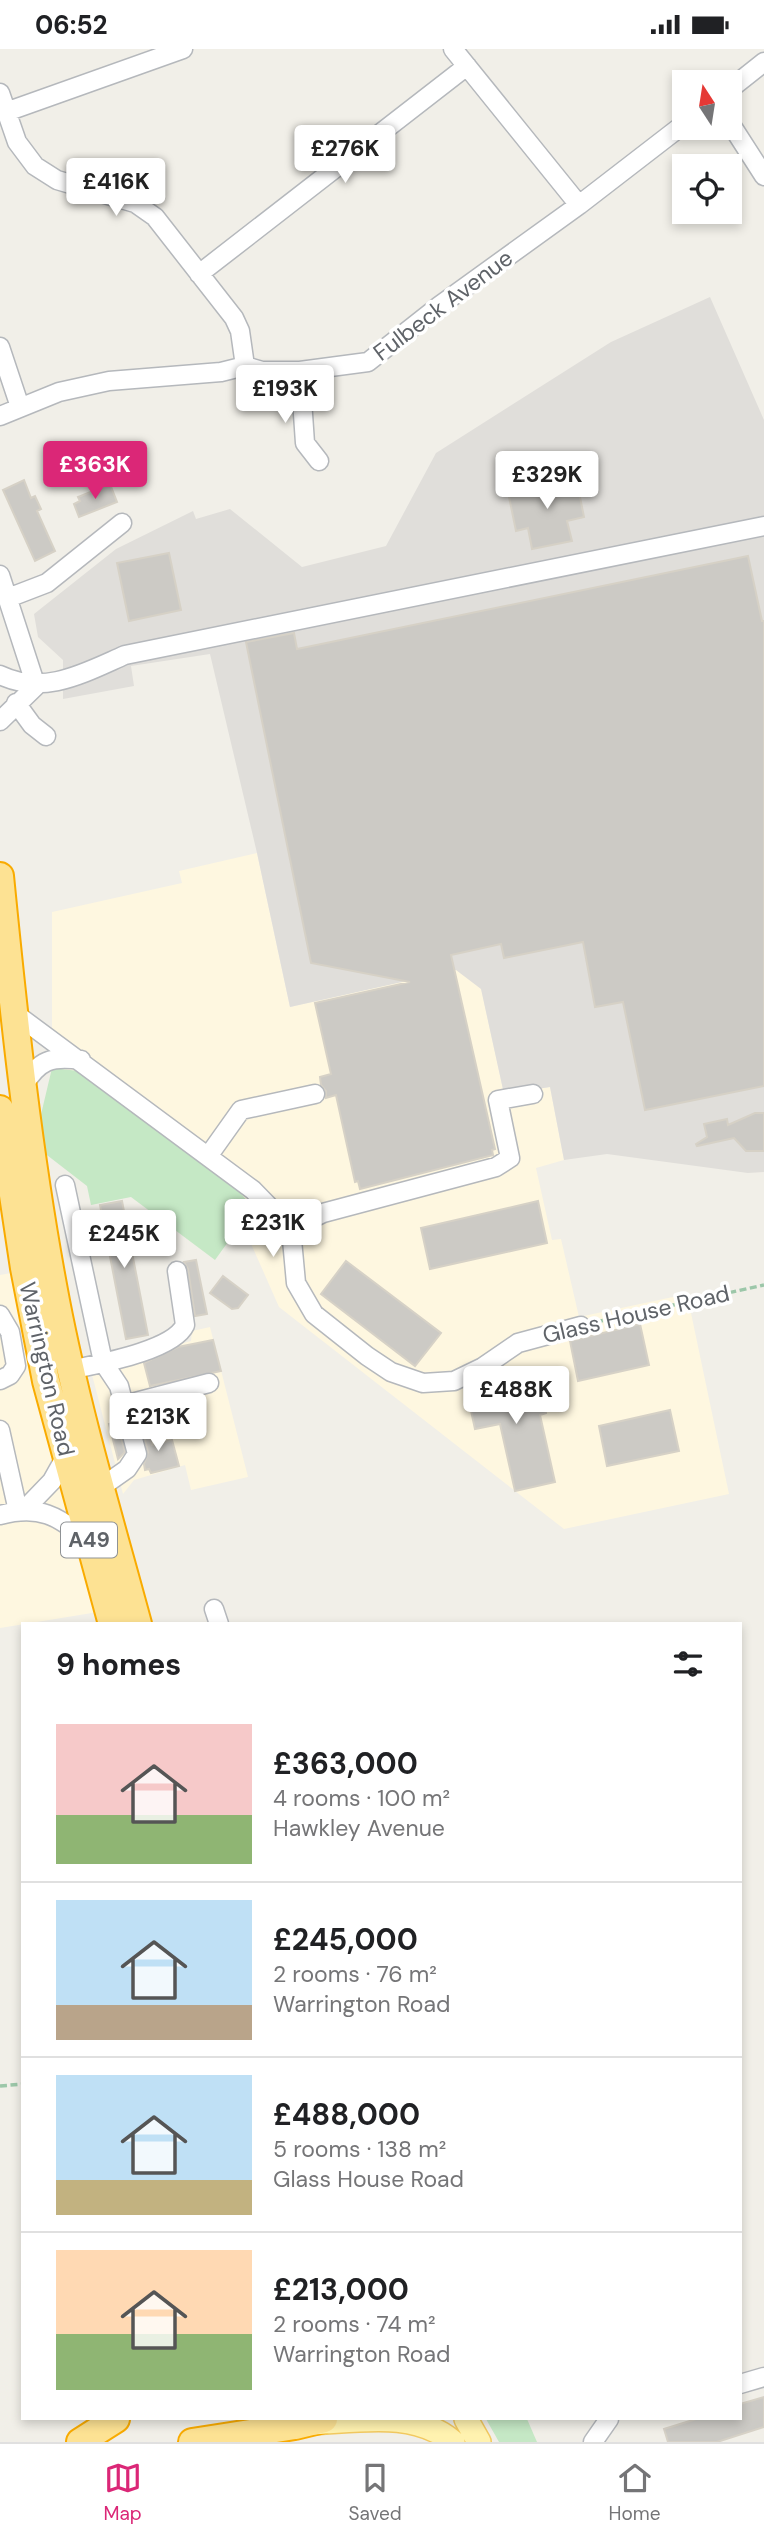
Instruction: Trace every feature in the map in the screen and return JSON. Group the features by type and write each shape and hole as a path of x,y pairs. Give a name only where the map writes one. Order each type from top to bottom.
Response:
{"highway":[{"name":"Warrington Road","path":"0,876 13,1012 42,1223 70,1370 137,1622"},
{"name":"Warrington Road","path":"0,1109 24,1268 46,1381 111,1622"},
{"path":"80,2442 114,2420"},
{"path":"277,2420 310,2423"},
{"path":"192,2442 310,2423"}],"main road":[{"path":"467,2420 479,2442"},
{"path":"310,2423 408,2421 433,2429 453,2442"}],"street":[{"path":"6,112 183,49"},
{"path":"453,49 579,205"},
{"path":"742,79 764,62"},
{"path":"199,274 467,66"},
{"path":"0,93 22,150 35,166 57,180 135,204 155,217 234,318 240,331 245,366"},
{"name":"Fulbeck Avenue","path":"0,416 84,385 221,372 245,366 262,371 300,371 368,362 672,133"},
{"path":"741,140 764,176"},
{"path":"0,347 20,407"},
{"path":"300,371 305,443 319,461"},
{"path":"8,599 47,583 122,523"},
{"path":"0,675 36,686 68,680 125,655 764,526"},
{"path":"0,575 36,686"},
{"path":"0,721 36,686"},
{"path":"16,703 32,725 46,736"},
{"path":"13,1012 209,1155 253,1190 291,1229 323,1213 496,1167 510,1158 498,1100 533,1094"},
{"path":"23,1086 32,1071 42,1063 64,1058 81,1060"},
{"path":"209,1155 241,1110 315,1094"},
{"path":"65,1185 78,1201 103,1362 119,1386 136,1454 127,1469 100,1488"},
{"name":"Glass House Road","path":"291,1229 296,1283 314,1314 367,1356 407,1379 439,1384 454,1381 483,1367 518,1343 580,1326"},
{"path":"70,1370 164,1344 182,1332 185,1325 177,1271"},
{"path":"0,1315 10,1332 16,1359 15,1371 0,1380"},
{"path":"124,1405 209,1383"},
{"path":"0,1430 5,1470 21,1510"},
{"path":"21,1510 51,1482 66,1456"},
{"path":"0,1515 21,1510 64,1521 89,1543"},
{"path":"742,2383 764,2377"},
{"path":"593,2442 608,2420"}],"path":[{"name":"Glass House Road","path":"580,1326 764,1285"},
{"path":"0,2086 21,2084"}],"shaded area":[{"path":"710,297 764,420 764,1172 748,1173 607,1154 564,1160 550,1087 504,1094 481,989 456,970 290,1007 210,654 131,666 134,686 63,699 63,660 38,637 34,614 116,549 193,511 196,519 230,509 302,567 386,546 436,453 611,342"},
{"path":"257,853 290,1007 456,969 481,988 504,1094 550,1087 564,1160 536,1168 552,1240 561,1239 579,1317 687,1294 729,1494 564,1529 279,1307 245,1230 261,1222 52,1068 52,912 182,883 179,871"},
{"path":"11,1273 35,1389 98,1612 21,1622 21,1625 0,1628 0,1275"},
{"path":"210,1327 248,1477 191,1490 185,1465 134,1480 123,1494 90,1367 191,1341 192,1331"}],"green space":[{"path":"52,1068 79,1071 236,1188 261,1222 233,1235 215,1260 131,1197 91,1205 87,1186 43,1152 39,1123"},
{"path":"487,2420 527,2420 537,2442 499,2442"}],"building":[{"path":"576,477 584,517 567,521 572,541 532,549 528,528 516,531 508,492"},
{"path":"24,480 31,498 35,496 41,509 37,511 55,551 35,561 3,490"},
{"path":"110,484 117,502 79,517 74,504 80,501 78,497"},
{"path":"169,553 181,610 129,621 117,563"},
{"path":"748,556 764,621 764,1086 645,1110 623,1002 595,1007 583,942 504,958 501,944 451,955 495,1149 492,1150 493,1155 360,1189 358,1181 355,1182 336,1095 326,1098 326,1091 321,1085 320,1077 331,1074 315,1003 410,982 311,963 246,642 294,633 297,649"},
{"path":"755,1113 764,1113 764,1151 746,1151 734,1138 697,1146 696,1144 707,1137 704,1124 727,1119 728,1125"},
{"path":"122,1201 148,1335 126,1339 100,1205"},
{"path":"538,1201 547,1243 430,1269 421,1228"},
{"path":"196,1260 207,1314 195,1316 188,1269 184,1262"},
{"path":"346,1261 441,1333 415,1366 321,1294"},
{"path":"223,1276 248,1295 238,1308 232,1309 210,1293"},
{"path":"640,1324 649,1365 578,1381 570,1341"},
{"path":"213,1340 221,1371 150,1386 144,1363 178,1347"},
{"path":"537,1373 546,1413 540,1415 555,1482 515,1491 500,1424 475,1429 466,1388"},
{"path":"670,1410 679,1451 607,1466 599,1426"},
{"path":"144,1415 152,1445 172,1440 179,1466 151,1473 149,1469 145,1470 148,1452 139,1416"},
{"path":"117,1422 125,1452 118,1459 109,1424"},
{"path":"764,2397 764,2427 717,2442 668,2442 664,2429 693,2420 742,2420 742,2403"}]}
